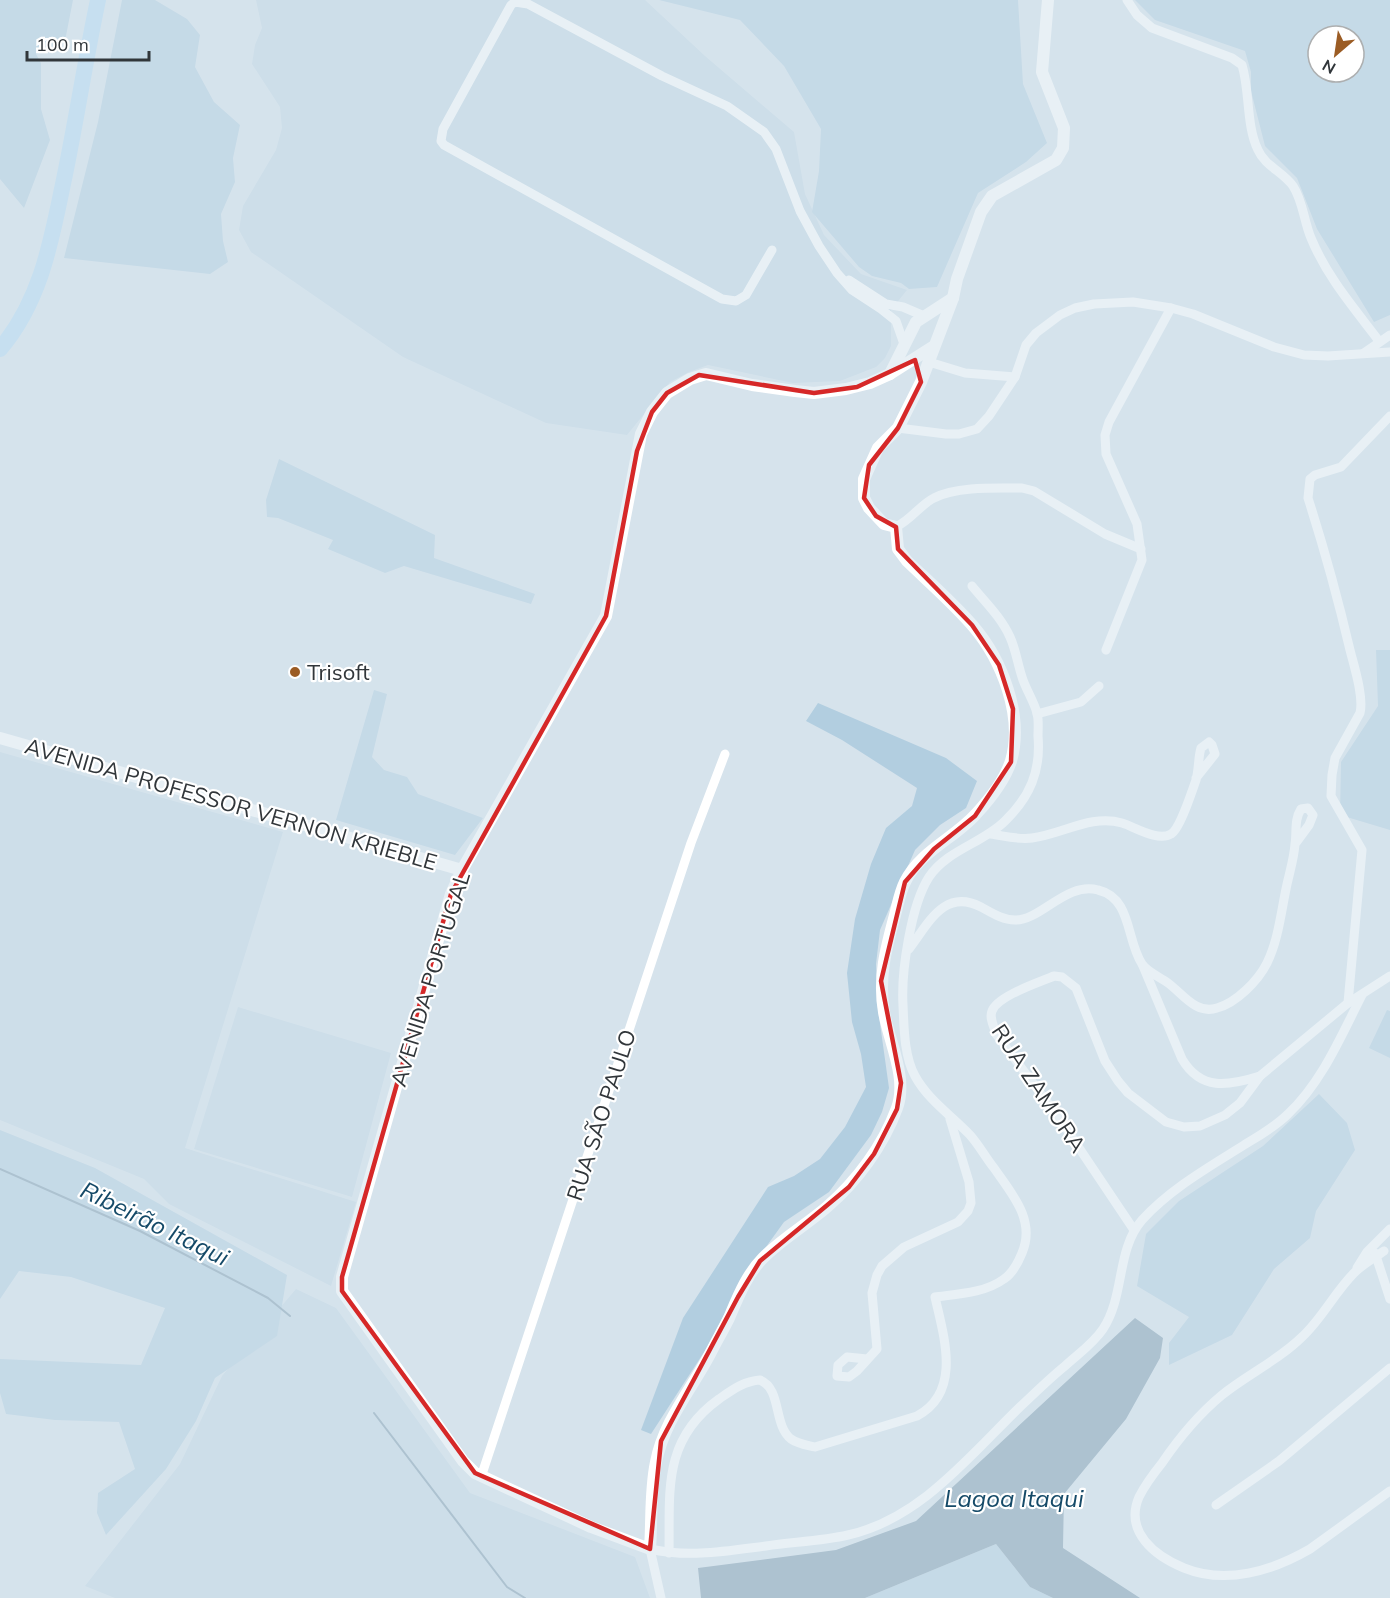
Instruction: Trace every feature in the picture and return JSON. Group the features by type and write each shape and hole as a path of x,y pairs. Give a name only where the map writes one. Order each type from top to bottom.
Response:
{"highway":[{"path":"0,337 26,294 40,253 62,147 86,0"},
{"path":"0,349 24,316 51,243 98,0"},
{"path":"93,19 103,0"}],"street":[{"path":"1048,0 1041,72 1064,128 1063,148 1056,160 997,193 984,205 957,279 953,298 921,382 898,428 878,448 866,472 862,489 864,498 876,516 885,524 896,527 909,521 933,498 949,492 1022,488 1034,491 1105,534 1142,549"},
{"path":"1127,0 1137,15 1152,28 1232,58 1242,65 1258,152 1265,162 1293,186 1311,237 1328,273 1379,341"},
{"path":"772,250 746,295 736,301 722,299 444,145 441,141 443,129 511,4 514,2 528,4 662,76 727,106 764,132 776,149 800,211 819,246 837,273 852,290 896,321 904,344 915,360 921,382"},
{"path":"837,273 886,304 903,307 924,316 934,327 934,346"},
{"path":"890,374 916,322 953,298"},
{"path":"898,428 946,434 959,434 977,429 989,416 1015,377 1026,345 1060,315 1075,308 1111,302 1133,302 1193,314 1274,347 1304,355 1328,357 1390,352"},
{"path":"1106,650 1138,573 1142,560 1142,549 1137,524 1108,462 1104,445 1105,435 1109,422 1171,308"},
{"path":"1364,353 1390,335"},
{"name":"AVENIDA PORTUGAL","path":"934,346 890,374 857,387 814,393 752,385 706,374 690,379 668,393 652,412 641,434 606,616 462,870 452,894 417,1009 341,1285 342,1291 471,1470 481,1477 591,1527 650,1549 669,1553 700,1554 849,1535 875,1526 916,1503 936,1488 1029,1398 1091,1343 1102,1330 1116,1300 1134,1230"},
{"path":"929,362 965,373 1015,377"},
{"path":"1348,1003 1362,850 1331,796 1335,758 1360,713 1361,706 1341,610 1308,498 1308,486 1310,479 1315,475 1341,467 1390,416"},
{"path":"660,1598 650,1549 655,1464 667,1425 710,1354 738,1297 760,1261 784,1238 825,1209 849,1187 874,1154 897,1109 901,1083 884,1011 881,981 885,951 905,882 913,870 934,849 975,816 999,784 1011,762 1015,738 1013,709 999,665 972,625 907,561 898,549 896,527"},
{"path":"669,1553 670,1488 676,1451 695,1419 736,1388 754,1380 765,1382 770,1387 784,1431 791,1439 815,1447 917,1416 938,1400 942,1391 946,1366 945,1347 935,1297 974,1291 1003,1280 1020,1260 1028,1236 1026,1221 1014,1197 972,1136 950,1117 921,1086 911,1069 907,1050 903,974 918,904 930,877 949,858 991,834 1017,808 1033,783 1039,752 1037,714 1022,678 1010,638 1002,621 972,586"},
{"path":"1037,714 1081,702 1100,686"},
{"name":"AVENIDA PROFESSOR VERNON KRIEBLE","path":"0,738 462,870"},
{"name":"RUA SÃO PAULO","path":"481,1477 690,843 725,754"},
{"path":"991,834 1013,838 1033,838 1104,820 1166,836 1174,831 1196,778"},
{"path":"1142,966 1168,982 1185,999 1206,1010 1224,1006 1242,993 1262,971 1273,946 1295,844"},
{"path":"908,951 936,914 952,902 972,902 1008,920 1019,921 1070,894 1090,889 1098,890 1117,899 1122,908 1142,966 1188,1069 1199,1078 1222,1084 1233,1084 1260,1077"},
{"name":"RUA ZAMORA","path":"1134,1230 1059,1118 996,1034 991,1018 995,1004 1054,976 1062,977 1072,983 1106,1061 1118,1081 1140,1104 1166,1122 1184,1127 1200,1126 1212,1123 1225,1115 1240,1103 1260,1077 1348,1003 1390,976"},
{"path":"1134,1230 1155,1206 1175,1191 1287,1116 1307,1093 1326,1065 1362,995"},
{"path":"867,1359 877,1348 872,1293 882,1266 904,1247 958,1222 968,1211 971,1203 969,1182 950,1117"},
{"path":"1390,1229 1360,1261 1354,1273 1304,1336 1223,1395 1204,1411 1176,1443 1140,1494 1136,1511 1137,1527 1146,1543 1168,1561 1193,1571 1220,1576 1239,1575 1273,1567 1296,1557 1390,1491"},
{"path":"1354,1273 1380,1254 1390,1236"},
{"path":"1373,1246 1380,1254 1390,1299"},
{"path":"1216,1505 1279,1461 1390,1368"}],"highlighted area":[{"path":"915,360 921,382 898,428 869,465 864,498 876,516 896,527 898,549 972,625 999,665 1013,709 1011,762 975,816 934,849 905,882 881,981 901,1083 897,1109 874,1154 849,1187 760,1261 738,1297 661,1441 650,1549 475,1473 342,1291 342,1277 451,894 606,616 637,451 652,412 667,393 699,375 814,393 857,387"}],"shaded area":[{"path":"0,0 73,0 65,41 36,54 41,63 41,109 50,140 24,208 0,179"},
{"path":"122,0 155,0 187,19 200,35 195,67 214,102 240,125 233,158 235,182 221,214 223,241 228,262 210,274 64,258 98,122"},
{"path":"256,0 645,0 705,56 794,132 805,194 824,235 861,274 907,290 891,310 891,346 885,358 876,367 840,381 793,383 708,365 670,382 627,435 546,423 403,357 251,252 239,230 243,206 276,150 282,128 280,107 252,64 255,45 262,28"},
{"path":"659,0 1018,0 1023,84 1047,143 1026,162 978,193 937,287 909,289 901,283 872,276 859,267 812,212 819,171 821,129 784,66 740,20"},
{"path":"1135,0 1390,0 1390,315 1374,322 1317,229 1297,178 1265,146 1251,91 1251,72 1245,51 1155,20"},
{"path":"279,459 435,535 434,558 535,594 531,604 404,566 385,573 328,549 333,540 278,518 267,517 266,500"},
{"path":"1376,650 1390,650 1390,830 1340,815 1341,762 1378,706"},
{"path":"374,690 387,694 372,757 384,770 407,777 418,794 483,818 455,855 336,820"},
{"path":"818,703 946,758 977,781 966,808 940,825 915,850 880,930 876,964 877,1002 889,1088 882,1112 871,1135 829,1192 784,1222 742,1280 708,1346 651,1434 641,1430 683,1318 768,1187 794,1176 820,1159 845,1127 866,1087 861,1054 852,1022 847,973 855,919 871,864 886,828 912,806 917,788 842,740 806,721"},
{"path":"0,752 283,832 185,1148 356,1202 331,1286 169,1204 144,1179 0,1120"},
{"path":"238,1007 391,1053 352,1197 194,1149"},
{"path":"1387,1010 1390,1011 1390,1058 1369,1048"},
{"path":"1319,1094 1347,1123 1355,1150 1316,1211 1310,1238 1274,1269 1232,1335 1169,1365 1169,1343 1189,1317 1137,1286 1146,1234 1179,1201 1263,1146"},
{"path":"0,1130 95,1168 287,1275 277,1336 215,1378 196,1421 166,1469 106,1535 97,1513 98,1493 135,1469 119,1422 55,1420 6,1414 0,1393 0,1359 141,1365 165,1308 71,1277 19,1271 0,1299"},
{"path":"296,1289 336,1308 470,1493 635,1557 650,1598 115,1598 85,1586 180,1464 222,1376"},
{"path":"996,1544 1030,1587 1053,1598 865,1598"}],"water":[{"name":"Lagoa Itaqui","path":"1135,1318 1163,1338 1160,1358 1126,1419 1064,1494 1063,1548 1140,1598 1053,1598 1030,1587 996,1544 865,1598 701,1598 698,1568 836,1550 916,1521"}],"waterway":[{"name":"Ribeirão Itaqui","path":"0,1169 140,1231 268,1298 290,1316"},
{"name":"Ribeirão Itaqui","path":"374,1413 507,1587 525,1598"}],"place":[{"name":"Trisoft","path":"295,672"}]}
